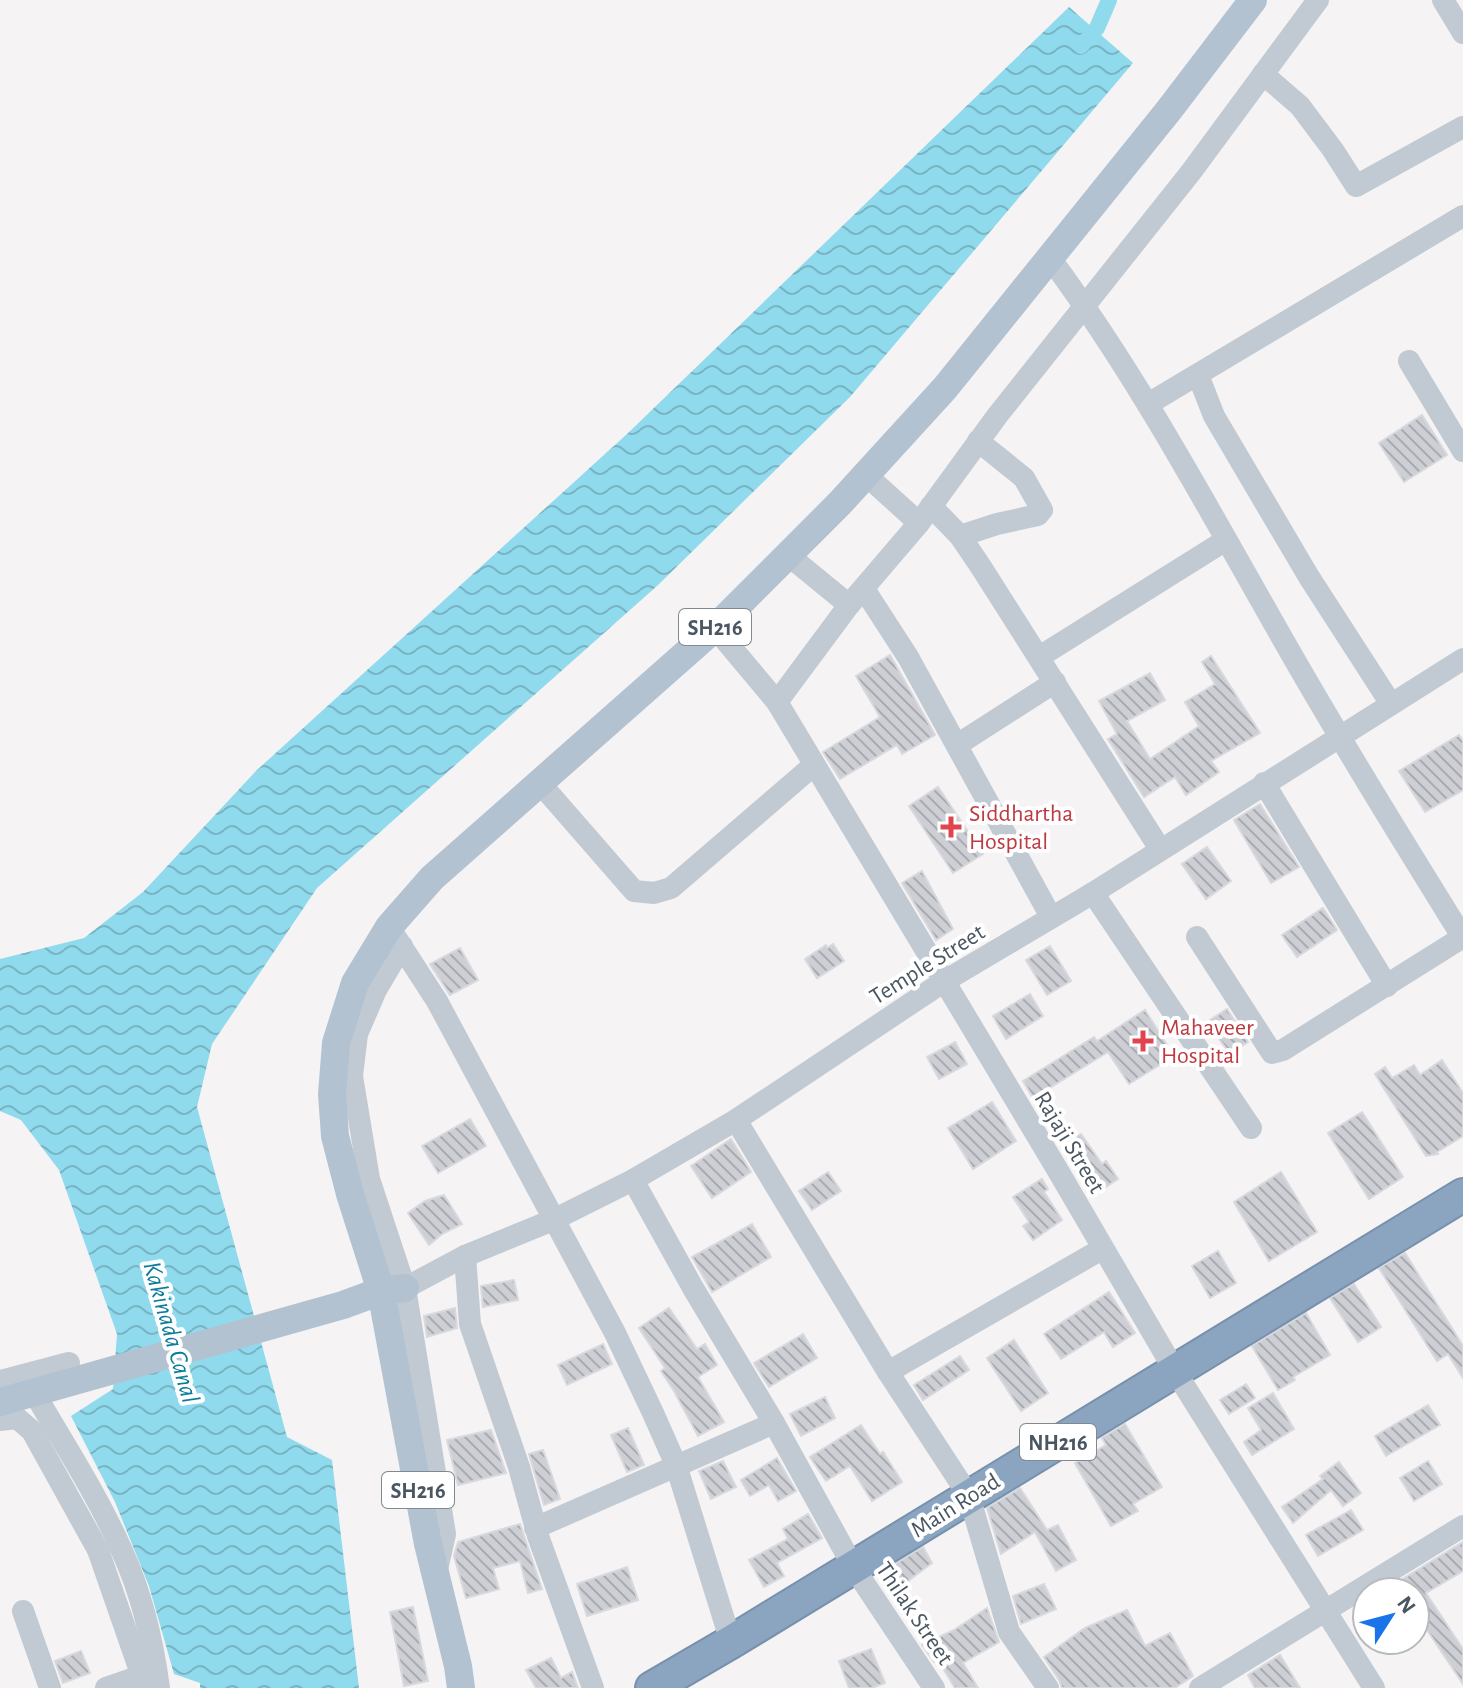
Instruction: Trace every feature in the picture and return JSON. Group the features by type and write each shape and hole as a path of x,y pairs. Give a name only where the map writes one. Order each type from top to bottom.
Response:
{"highway":[{"name":"Main Road","path":"652,1688 1463,1195"}],"main road":[{"name":"SH216","path":"461,1688 435,1575 393,1290 350,1194 335,1136 332,1094 336,1043 355,983 395,936 432,878 715,628 866,475 945,388 1253,0"},
{"path":"2,1413 35,1394 393,1290"}],"street":[{"path":"777,702 1191,172 1318,0"},
{"path":"1443,0 1463,33"},
{"path":"1263,74 1300,106 1356,186 1463,127"},
{"path":"1148,404 1463,216"},
{"path":"1050,258 1086,306 1148,404 1338,737 1463,937 1283,1050 1272,1053 1197,937"},
{"path":"1409,361 1463,451"},
{"path":"1198,375 1214,416 1309,577 1391,704"},
{"path":"960,536 1038,515 1042,510 1024,478 978,441"},
{"path":"866,475 960,536 1160,849"},
{"path":"1039,657 1226,540"},
{"path":"788,555 856,597 908,657 1051,917"},
{"name":"Rajaji Street","path":"715,628 777,702 1175,1371 1374,1688"},
{"name":"Temple Street","path":"393,1290 553,1220 633,1180 736,1120 943,982 1093,893 1463,659"},
{"path":"957,745 1055,682"},
{"path":"539,782 634,891 654,893 671,888 814,765"},
{"path":"1264,783 1387,986"},
{"path":"1093,893 1251,1128"},
{"path":"395,936 437,1001 615,1333 676,1465 731,1642"},
{"path":"736,1120 888,1372 969,1496 1009,1632 1048,1688"},
{"name":"Thilak Street","path":"633,1180 854,1568 934,1688"},
{"path":"888,1372 1102,1249"},
{"path":"465,1256 470,1324 519,1467 535,1528 593,1688"},
{"path":"0,1381 69,1363"},
{"path":"35,1394 101,1507 123,1554 140,1603 149,1684"},
{"path":"2,1413 17,1418 32,1431 98,1550 149,1684"},
{"path":"535,1528 774,1423"},
{"path":"1200,1688 1463,1526"},
{"path":"23,1611 50,1688"},
{"path":"106,1688 149,1684"}],"water":[{"name":"Kakinada Canal","path":"1069,7 1133,63 850,397 657,586 317,888 212,1044 197,1107 287,1437 332,1460 359,1688 200,1688 200,1683 174,1674 149,1586 115,1502 71,1416 113,1389 117,1334 59,1170 21,1120 0,1111 0,959 84,938 143,892 257,770 627,434"}],"building":[{"path":"1422,415 1447,455 1404,482 1379,443"},
{"path":"890,655 935,735 902,754 897,745 840,779 823,752 880,717 856,676"},
{"path":"1211,656 1260,733 1211,761 1219,772 1186,795 1175,777 1144,797 1108,739 1117,734 1099,701 1150,673 1165,700 1127,721 1150,759 1199,726 1185,702 1215,684 1202,662"},
{"path":"1459,735 1463,741 1463,790 1425,812 1399,771"},
{"path":"938,787 983,854 953,873 909,806"},
{"path":"1260,804 1299,867 1271,883 1234,820"},
{"path":"1207,847 1231,881 1206,899 1182,864"},
{"path":"922,871 953,929 936,940 902,883"},
{"path":"1323,908 1337,930 1297,957 1282,935"},
{"path":"833,944 844,961 817,978 805,959 826,945 827,948"},
{"path":"1050,946 1071,981 1047,995 1026,960"},
{"path":"460,948 478,980 450,995 430,964"},
{"path":"1030,994 1043,1016 1006,1039 993,1016"},
{"path":"1227,1009 1248,1042 1230,1054 1207,1022"},
{"path":"1145,1010 1174,1056 1129,1084 1108,1052 1033,1098 1023,1081 1094,1037 1097,1041"},
{"path":"955,1042 967,1064 939,1079 927,1057"},
{"path":"1442,1060 1463,1093 1463,1136 1438,1154 1426,1156 1375,1074 1385,1067 1392,1078 1414,1065 1420,1075"},
{"path":"992,1102 1016,1141 973,1169 948,1128"},
{"path":"1362,1112 1403,1177 1369,1199 1328,1133"},
{"path":"470,1119 486,1146 438,1173 422,1146"},
{"path":"1081,1134 1102,1164 1106,1161 1118,1179 1092,1196 1062,1146"},
{"path":"731,1139 751,1172 712,1198 691,1166"},
{"path":"828,1172 841,1191 812,1210 799,1191"},
{"path":"1281,1172 1317,1232 1269,1261 1234,1202"},
{"path":"1042,1179 1048,1189 1044,1192 1062,1220 1033,1240 1023,1226 1029,1222 1013,1197"},
{"path":"444,1195 462,1224 429,1245 408,1213 425,1201"},
{"path":"752,1224 771,1257 712,1292 692,1257"},
{"path":"1218,1251 1236,1283 1210,1298 1192,1266"},
{"path":"1405,1253 1463,1346 1463,1378 1448,1354 1437,1361 1379,1268"},
{"path":"514,1280 518,1300 483,1307 481,1286"},
{"path":"1354,1284 1381,1327 1358,1342 1330,1298"},
{"path":"1109,1292 1135,1333 1113,1347 1104,1332 1061,1359 1044,1334"},
{"path":"455,1308 457,1328 427,1337 424,1316"},
{"path":"669,1308 697,1349 705,1344 717,1365 698,1377 724,1422 698,1436 661,1371 665,1368 639,1328"},
{"path":"1306,1313 1330,1355 1293,1377 1295,1380 1278,1390 1252,1346"},
{"path":"803,1334 817,1358 769,1387 754,1363"},
{"path":"1014,1340 1048,1393 1021,1411 987,1358"},
{"path":"603,1344 612,1364 567,1385 558,1365"},
{"path":"960,1356 969,1370 923,1400 914,1385"},
{"path":"1246,1384 1255,1398 1229,1414 1220,1400"},
{"path":"1273,1393 1294,1429 1252,1455 1244,1442 1261,1430 1248,1408"},
{"path":"825,1397 835,1418 801,1436 790,1414"},
{"path":"1428,1405 1440,1425 1386,1456 1375,1436"},
{"path":"1125,1424 1162,1487 1133,1504 1138,1511 1111,1526 1075,1463 1106,1445 1102,1438"},
{"path":"861,1425 902,1482 872,1501 850,1466 826,1481 810,1457"},
{"path":"628,1428 644,1465 627,1472 611,1435"},
{"path":"491,1430 506,1473 458,1485 447,1440"},
{"path":"543,1450 560,1499 544,1505 529,1454"},
{"path":"777,1458 796,1491 778,1501 769,1485 750,1496 741,1480"},
{"path":"723,1461 736,1487 711,1499 699,1471"},
{"path":"1428,1461 1442,1484 1414,1501 1400,1478"},
{"path":"1339,1462 1361,1493 1343,1506 1331,1490 1293,1523 1282,1507 1323,1479 1320,1476"},
{"path":"1020,1488 1047,1530 1058,1525 1076,1560 1056,1571 1035,1532 1001,1554 987,1508"},
{"path":"1351,1510 1363,1530 1318,1556 1306,1535"},
{"path":"808,1514 822,1538 777,1563 784,1576 764,1587 749,1560 788,1539 783,1529"},
{"path":"520,1524 542,1589 528,1593 520,1561 493,1568 499,1589 466,1598 454,1556 458,1542"},
{"path":"1463,1542 1463,1571 1431,1590 1431,1576 1407,1576"},
{"path":"923,1547 932,1563 904,1584 892,1566"},
{"path":"627,1567 638,1600 587,1616 577,1584"},
{"path":"1044,1584 1056,1609 1021,1624 1013,1596"},
{"path":"1431,1601 1463,1649 1463,1684 1431,1636"},
{"path":"413,1607 428,1681 404,1686 390,1612"},
{"path":"987,1608 999,1642 963,1663 978,1688 955,1688 938,1660 934,1662 922,1645 954,1630"},
{"path":"1127,1610 1145,1646 1170,1633 1193,1676 1175,1688 1062,1688 1044,1657 1085,1628"},
{"path":"871,1649 885,1683 872,1688 849,1688 839,1661"},
{"path":"81,1651 90,1673 63,1683 55,1661"},
{"path":"1280,1655 1300,1688 1255,1688 1248,1675"},
{"path":"551,1658 561,1678 572,1672 578,1688 536,1688 526,1670"}],"waterway":[{"path":"1081,46 1097,28 1109,0"}],"place":[{"name":"Siddhartha Hospital","path":"951,827"},
{"name":"Mahaveer Hospital","path":"1143,1041"}]}
